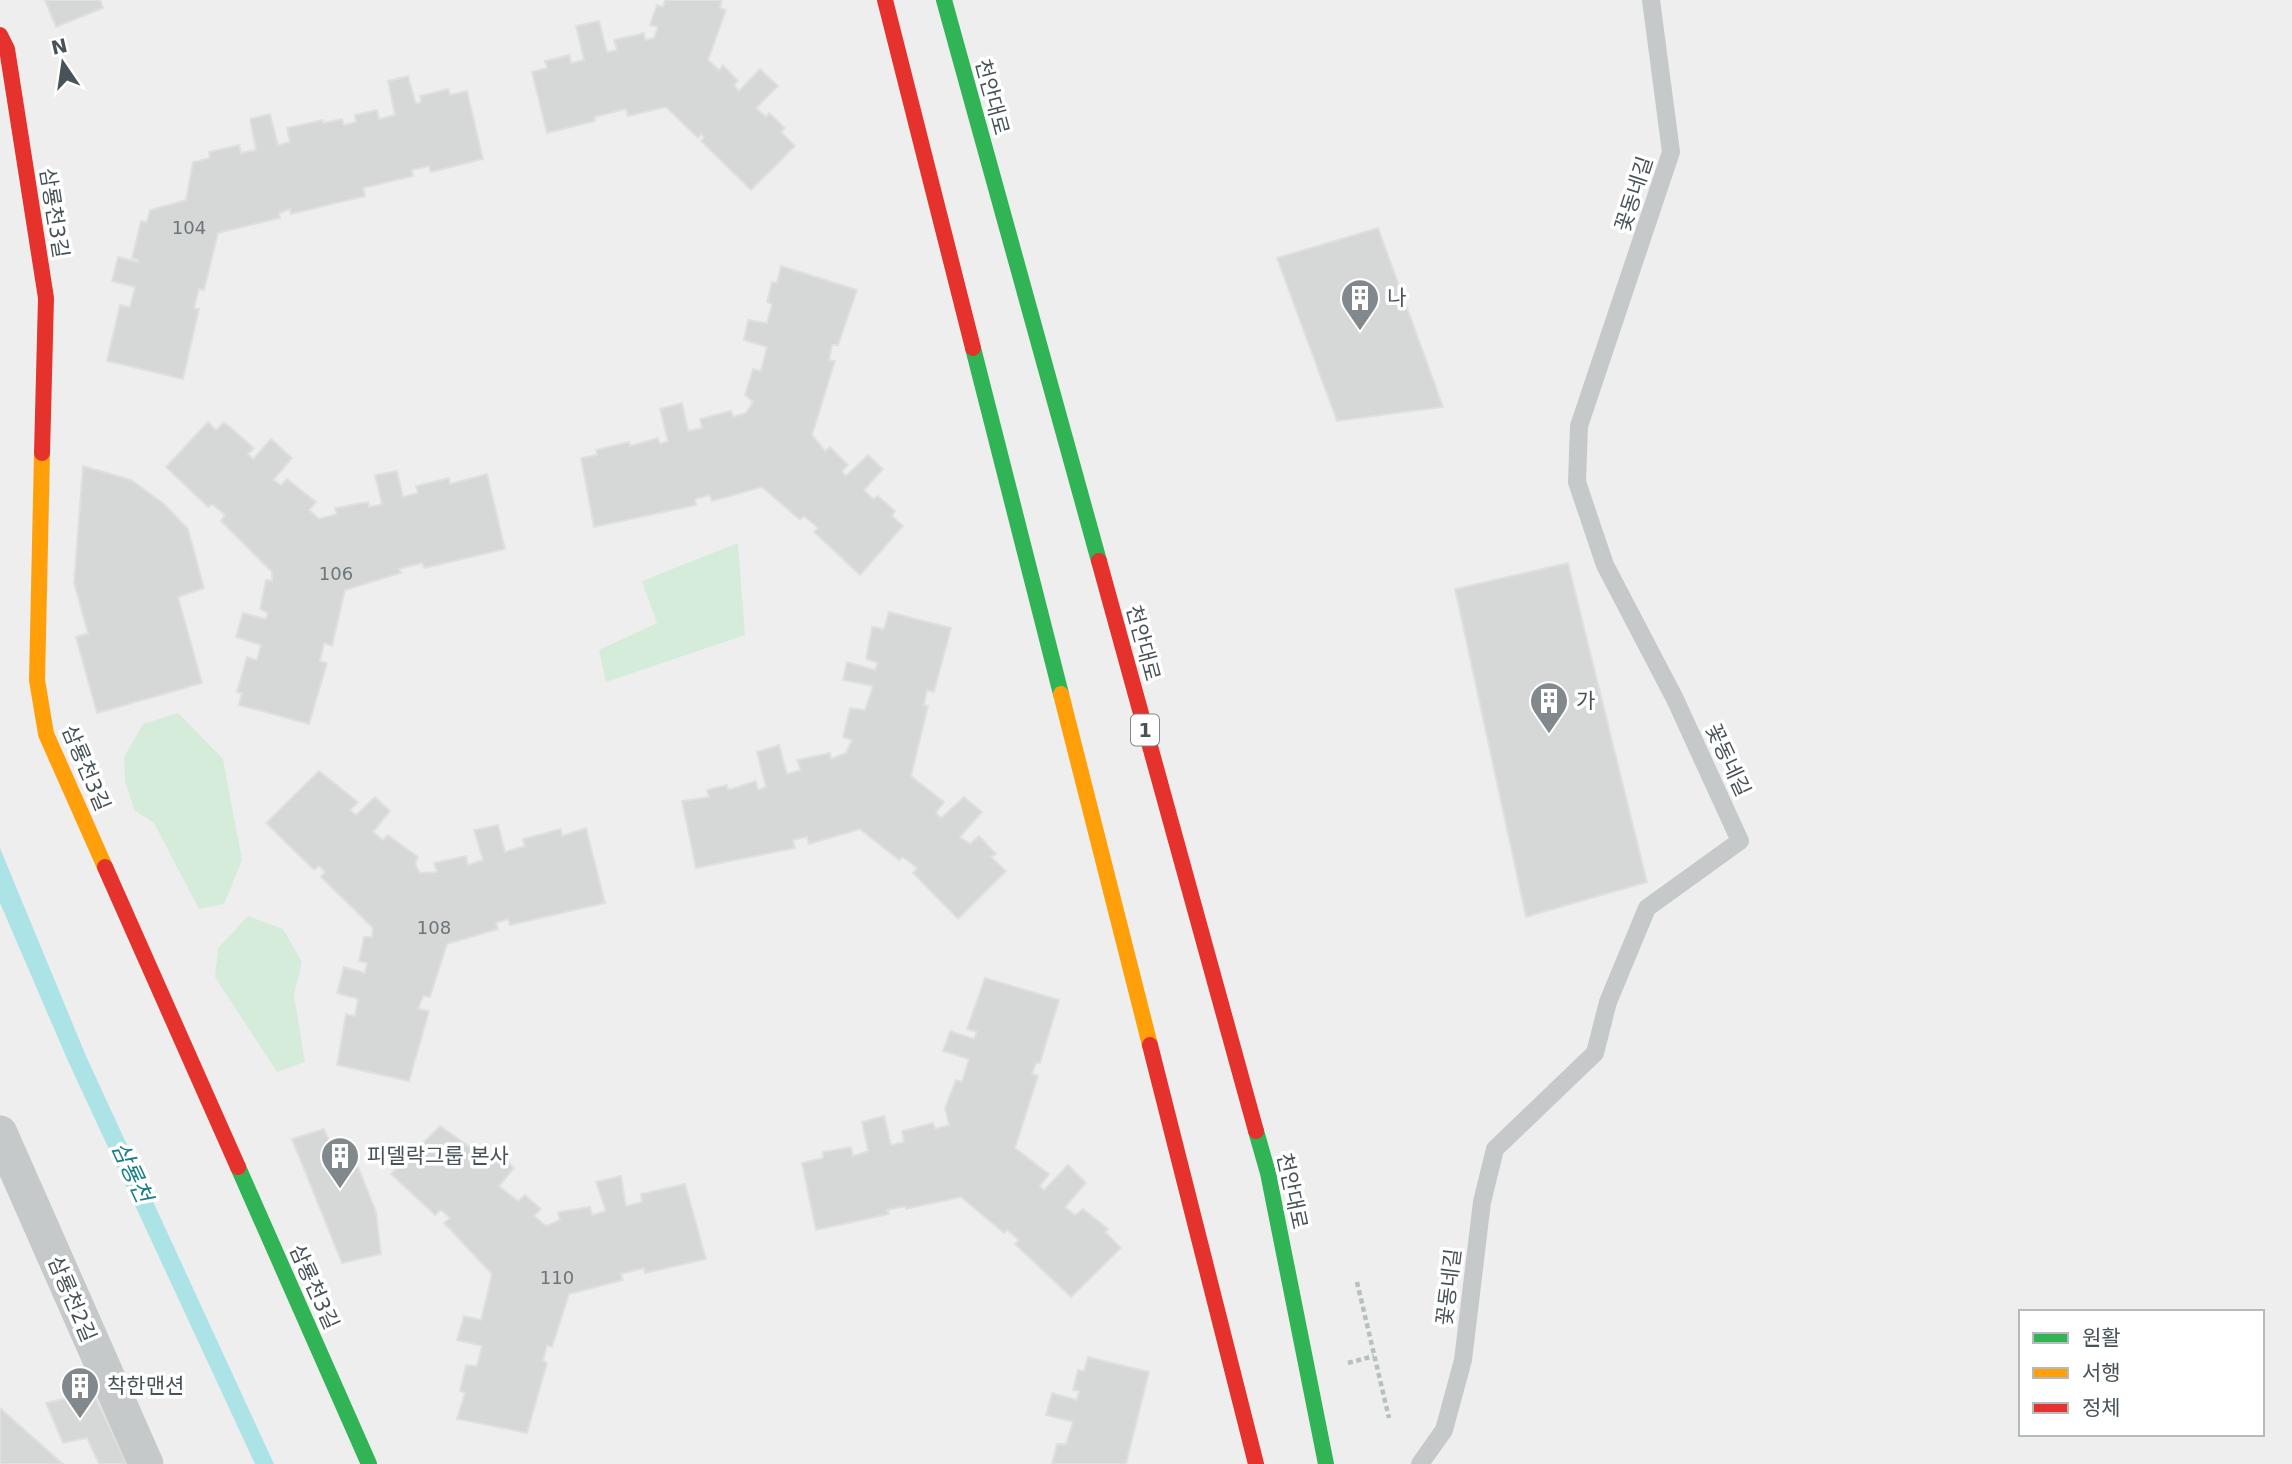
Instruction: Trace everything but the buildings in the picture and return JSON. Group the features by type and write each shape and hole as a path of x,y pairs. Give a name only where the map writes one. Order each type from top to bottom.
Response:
{"main road":[{"path":"885,0 1256,1464"},
{"name":"천안대로","path":"944,0 1268,1173 1326,1464"},
{"name":"삼룡천3길","path":"0,35 7,49 46,298 37,680 46,734 369,1464"}],"street":[{"name":"삼룡천2길","path":"0,1133 146,1464"}],"lane":[{"name":"꽃동네길","path":"1420,1464 1444,1430 1463,1360 1482,1202 1495,1149 1595,1053 1608,1002 1647,908 1740,841 1675,699 1605,565 1577,482 1579,426 1671,152 1651,0"}],"path":[{"path":"1357,1282 1389,1418"}],"green space":[{"path":"738,543 745,635 606,682 599,650 657,623 642,581"},
{"path":"178,713 223,759 242,860 224,904 199,909 154,823 135,811 125,782 124,757 143,724"},
{"path":"248,916 283,929 302,962 294,995 305,1062 277,1072 215,977 218,948"}],"water":[{"name":"삼룡천","path":"0,848 86,1056 274,1464 255,1464 68,1061 0,903"}],"traffic: fast":[{"path":"944,0 1099,561"},
{"path":"973,348 1061,694"},
{"path":"1256,1131 1268,1173 1326,1464"},
{"path":"238,1167 369,1464"}],"traffic: slow":[{"path":"42,453 37,680 46,734 105,867"},
{"path":"1061,694 1150,1045"}],"traffic: jam":[{"path":"885,0 973,348"},
{"path":"0,35 7,49 46,298 42,453"},
{"path":"1099,561 1256,1131"},
{"path":"105,867 238,1167"},
{"path":"1150,1045 1256,1464"}],"place":[{"name":"나","path":"1360,332"},
{"name":"가","path":"1549,735"},
{"name":"피델락그룹 본사","path":"340,1190"},
{"name":"착한맨션","path":"80,1420"}]}
